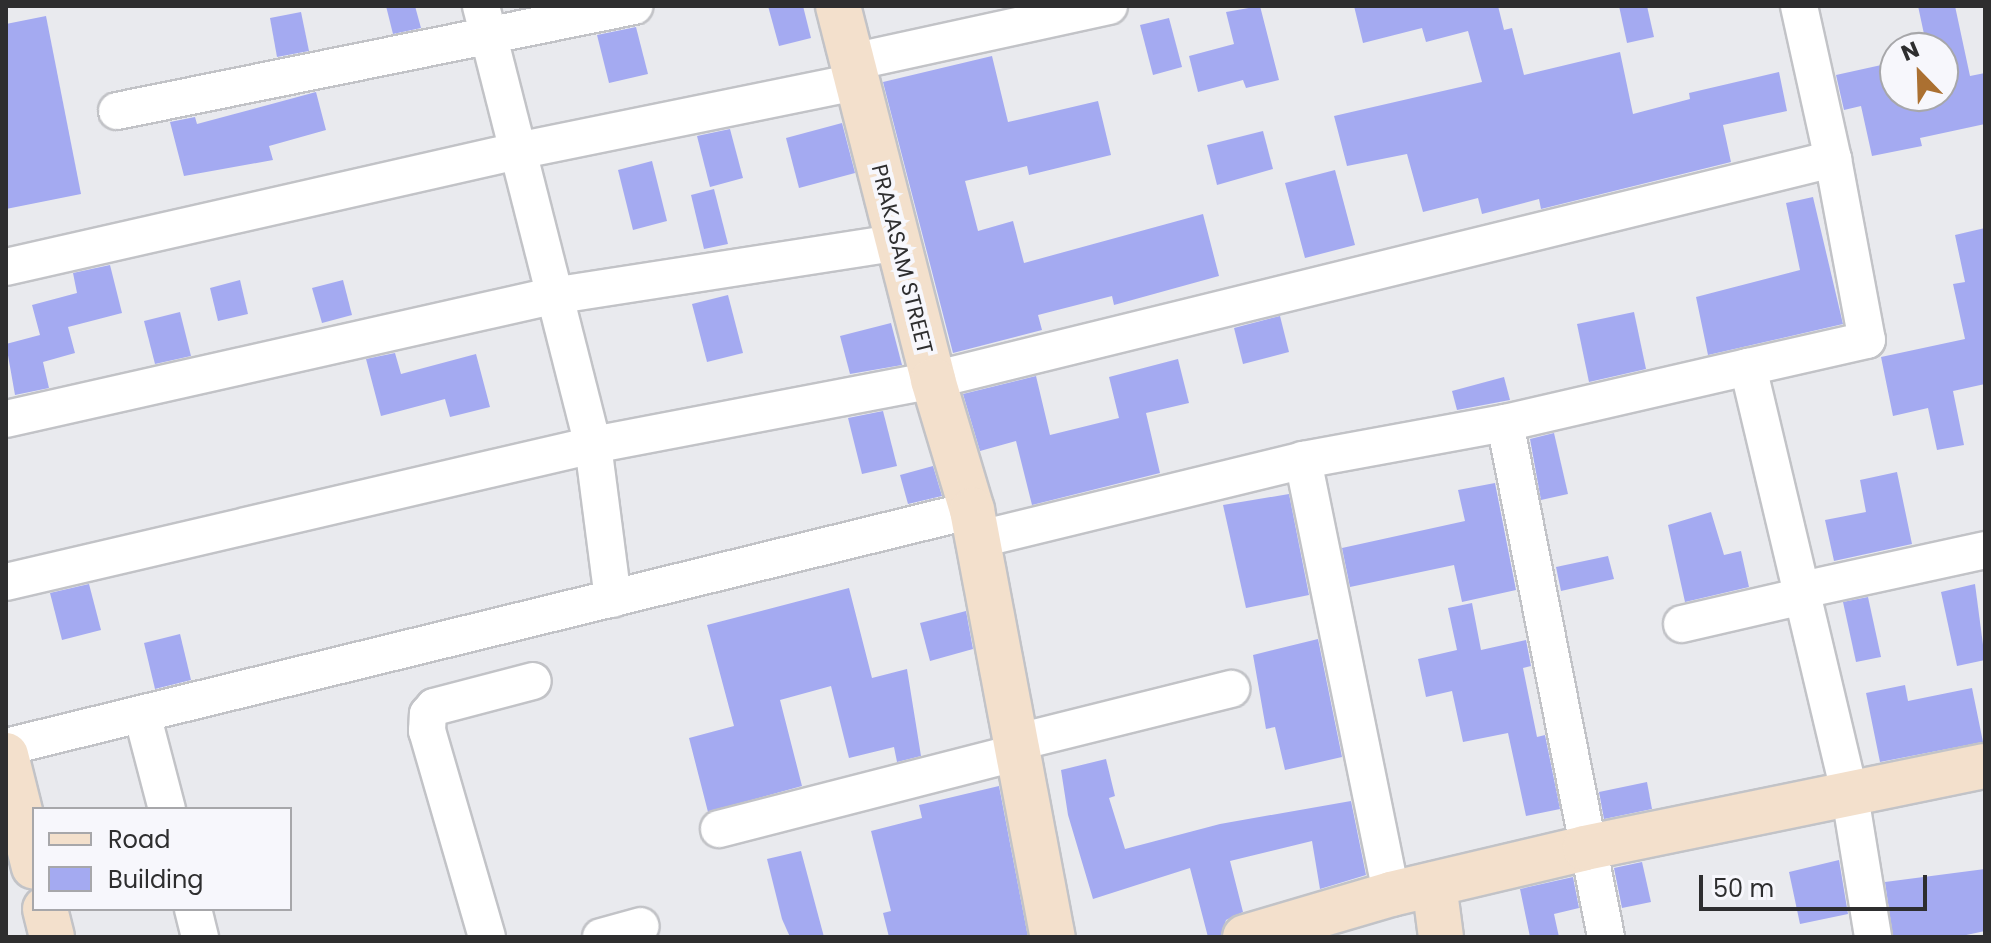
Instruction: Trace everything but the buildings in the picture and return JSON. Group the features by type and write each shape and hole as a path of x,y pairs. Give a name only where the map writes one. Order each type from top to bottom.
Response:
{"street":[{"path":"117,111 486,22 634,6"},
{"name":"PRAKASAM STREET","path":"838,6 933,380 974,525 1053,937"},
{"path":"6,267 855,72 1109,6"},
{"path":"32,859 8,767 142,714 613,599 1303,460 1505,423 1867,340 1833,159 1799,6"},
{"path":"486,22 552,296 593,445 613,599"},
{"path":"6,582 593,445 933,380 1833,159"},
{"path":"6,419 552,296 899,242"},
{"path":"1748,367 1850,796 1873,937"},
{"path":"1505,423 1585,848 1606,937"},
{"path":"1303,460 1391,894"},
{"path":"1682,624 1985,550"},
{"path":"487,937 427,731 428,714 434,707 533,681"},
{"path":"719,829 1231,689"},
{"path":"142,714 166,807"},
{"path":"1245,937 1391,894 1585,848 1985,766"},
{"path":"1434,884 1441,937"},
{"path":"46,911 52,937"},
{"path":"194,911 200,937"},
{"path":"601,937 641,926"}]}
